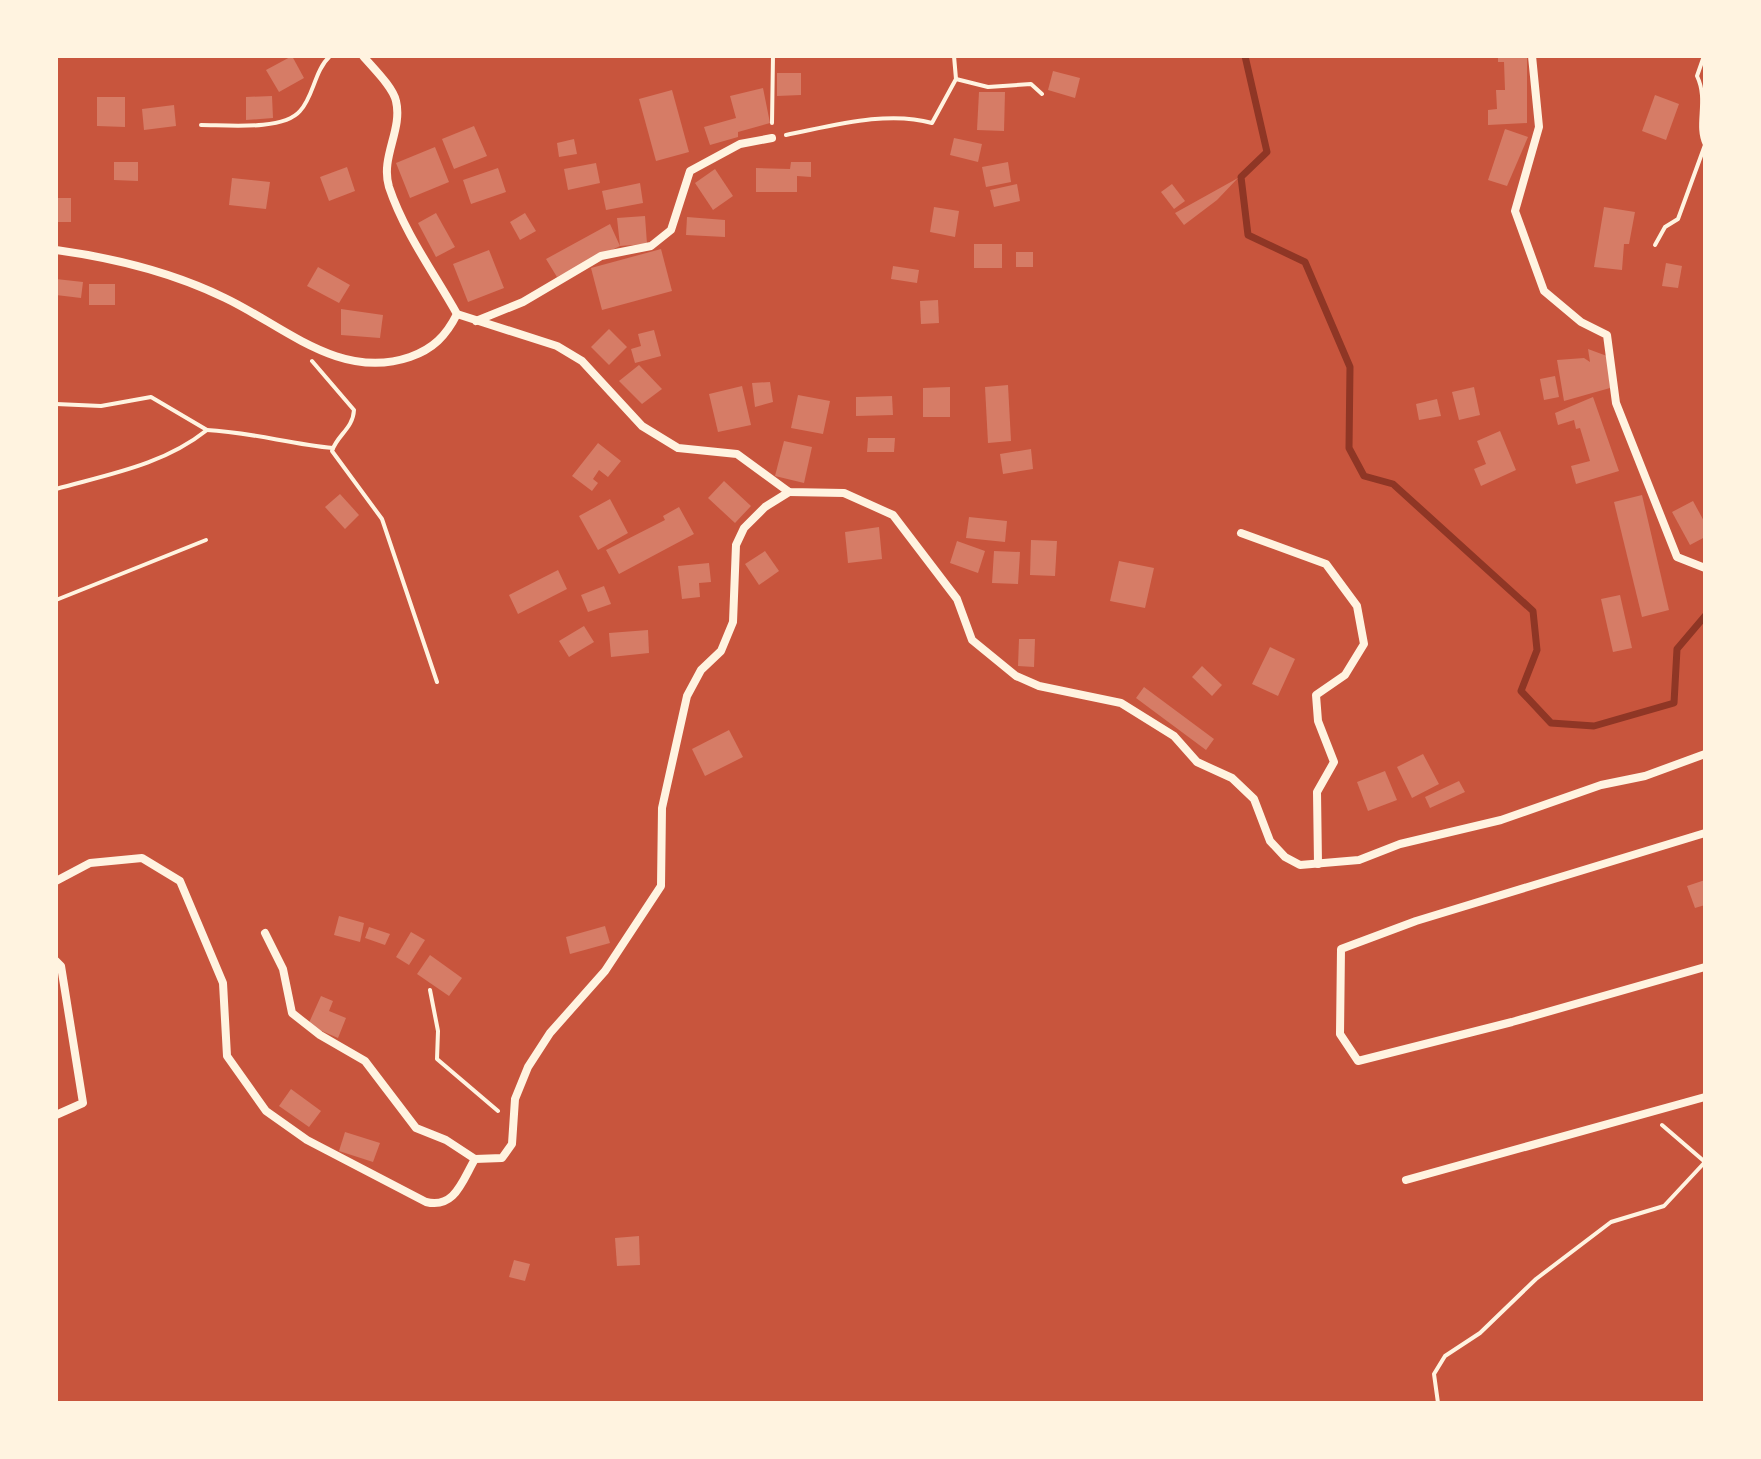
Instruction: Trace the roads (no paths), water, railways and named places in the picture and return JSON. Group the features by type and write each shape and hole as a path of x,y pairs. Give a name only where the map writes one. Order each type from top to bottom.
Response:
{"street":[{"path":"363,56 396,99 396,129 388,149 388,183 401,215 457,314 557,346 582,361 642,426 678,448 737,454 789,492"},
{"path":"1532,56 1539,127 1515,211 1544,291 1581,322 1607,335 1616,403 1677,557 1705,568"},
{"path":"476,321 523,302 601,256 651,246 671,230 690,171 740,144 772,138"},
{"path":"56,250 115,258 224,297 312,348 355,362 382,365 425,352 446,334 457,314"},
{"path":"265,933 283,969 292,1013 320,1035 365,1061 416,1128 446,1140 475,1159 502,1158 512,1144 516,1125 515,1099 528,1067 550,1033 605,971 661,886 662,808 680,724 687,696 701,670 721,651 733,622 736,545 744,528 765,507 789,492 844,493 893,515 957,599 972,640 1005,667 1039,686 1121,703 1174,736 1197,762 1232,778 1254,799 1270,841 1285,857 1300,865 1359,860 1400,844 1501,820 1601,785 1645,776 1705,754"},
{"path":"1241,533 1326,564 1357,606 1364,644 1345,675 1316,695 1318,721 1334,762 1317,792 1318,864"},
{"path":"1705,833 1416,921 1341,949 1340,1034 1358,1061 1512,1022 1705,967"},
{"path":"56,881 90,863 142,858 180,881 223,983 227,1056 266,1111 307,1140 426,1202 440,1206 451,1201 475,1159"},
{"path":"56,961 61,966 83,1103 56,1115"},
{"path":"1406,1180 1705,1097"}],"waterway":[{"path":"1245,56 1267,152 1241,177 1248,235 1305,262 1350,367 1349,448 1364,476 1393,484 1533,611 1537,650 1521,691 1551,723 1594,726 1674,703 1677,649 1705,616"}]}
